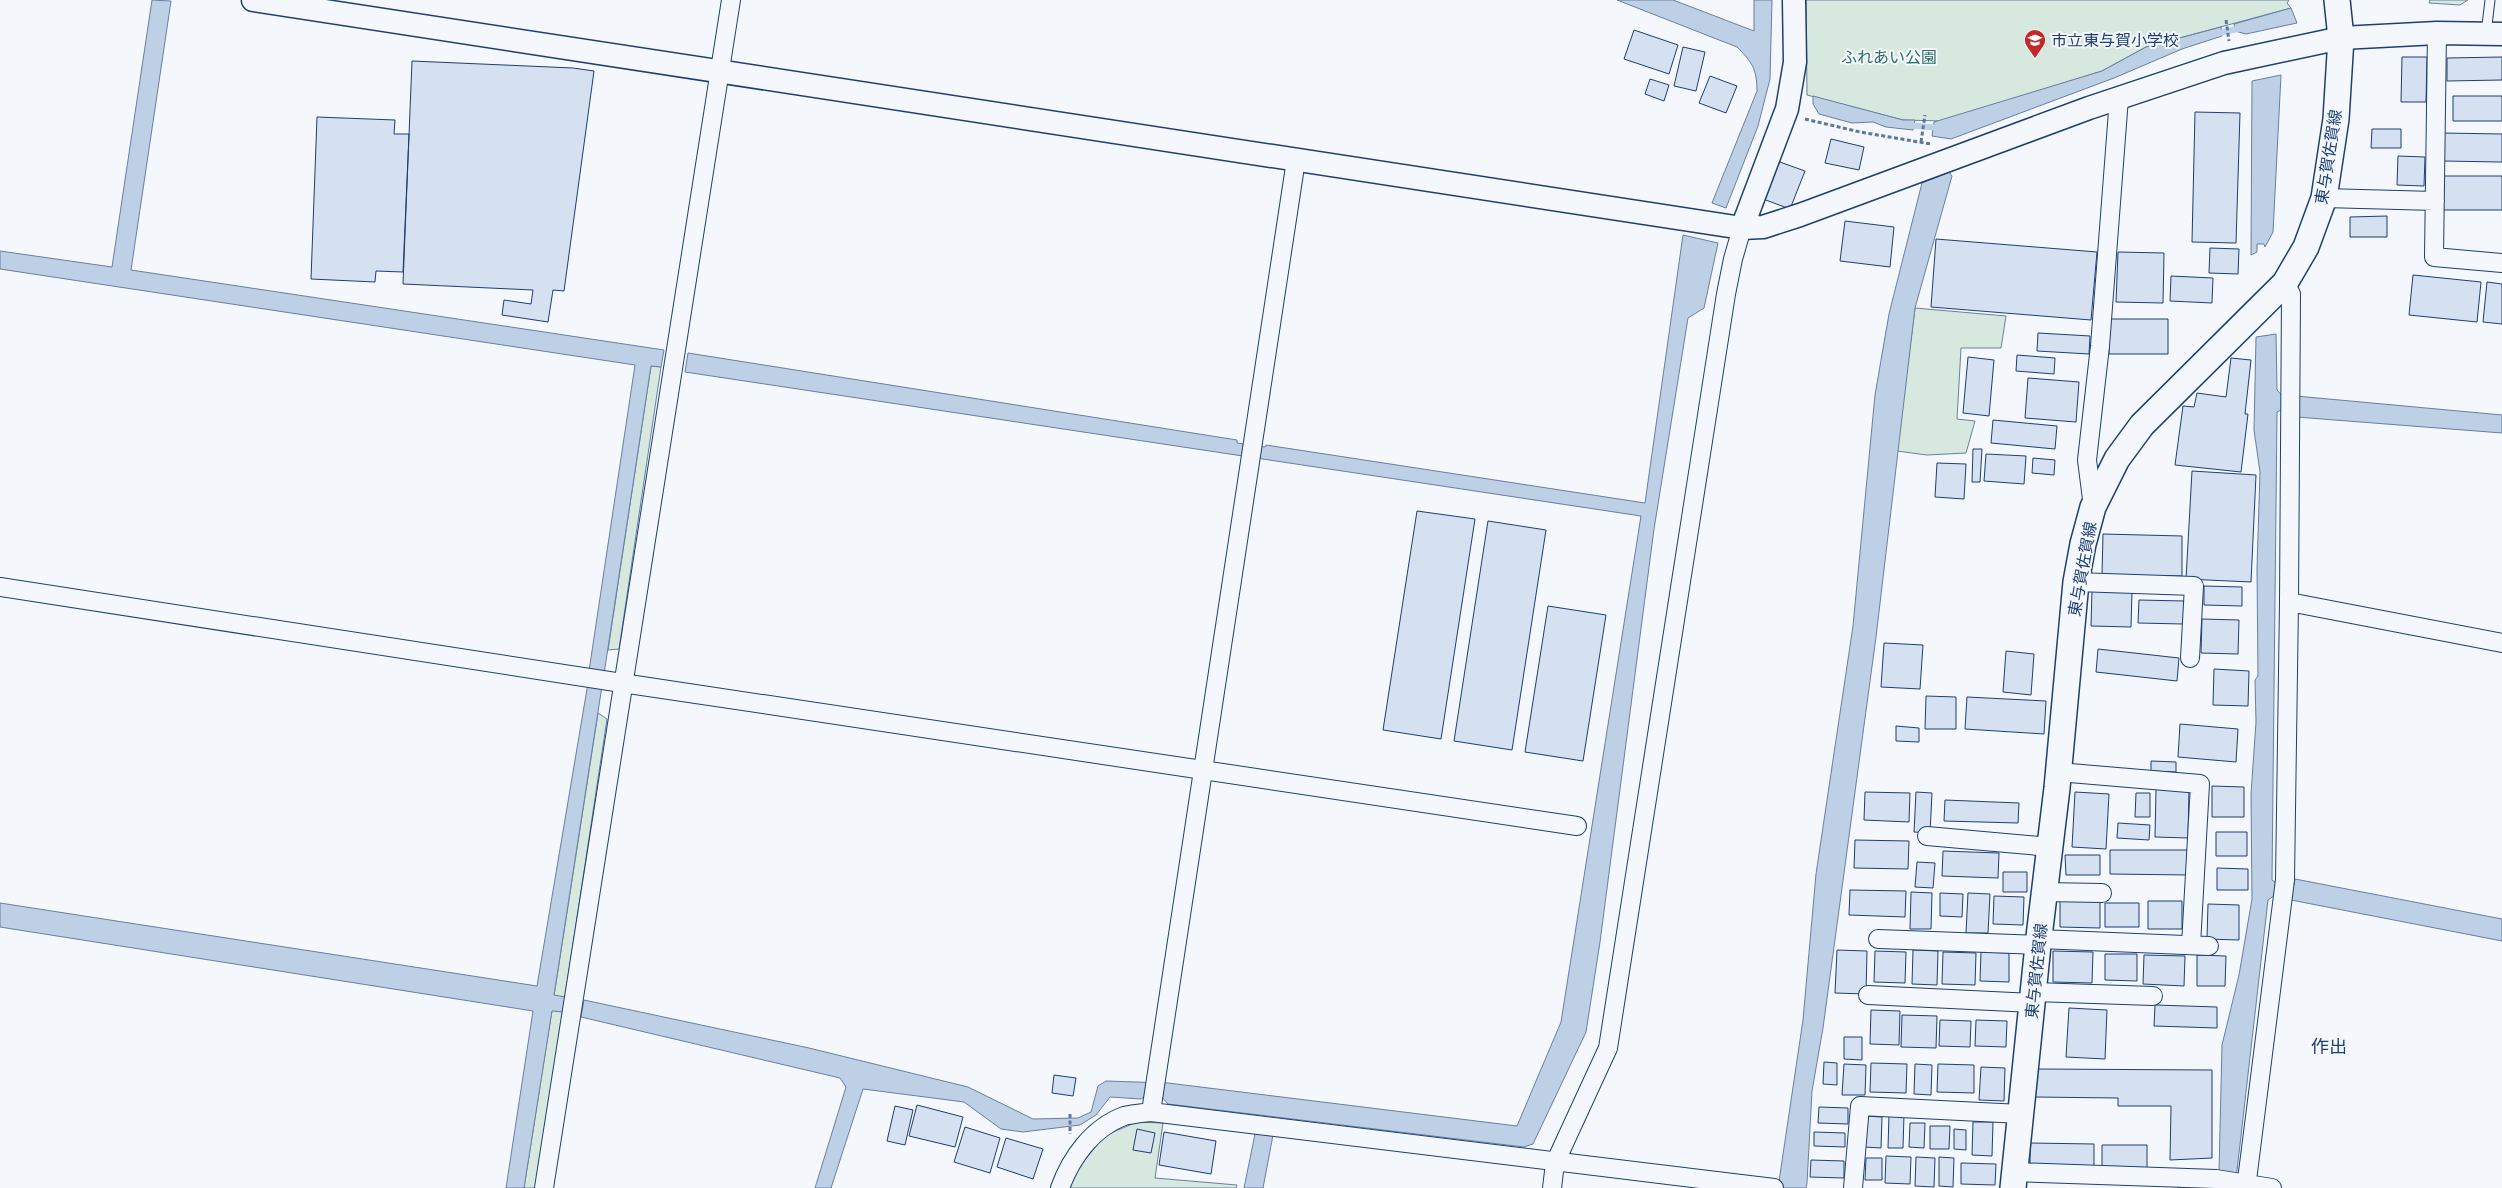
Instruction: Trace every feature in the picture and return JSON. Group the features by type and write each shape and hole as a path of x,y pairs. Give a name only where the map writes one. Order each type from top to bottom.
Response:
{"main road":[{"name":"東与賀佐賀線","path":"2014,1180 2034,998 2038,942 2058,772 2076,582 2093,506 2117,459 2142,424 2285,283 2306,247 2324,198 2336,119 2341,38 2337,0"}],"street":[{"path":"253,0 1742,228 1763,227 1800,215 2119,98 2224,63 2341,38 2437,33 2494,34"},
{"path":"544,1188 731,0"},
{"path":"1552,1188 1555,1163 1608,1048 1726,294 1733,258 1742,228 1787,109 1795,62 1794,0"},
{"path":"2437,33 2434,257 2502,263"},
{"path":"2093,506 2086,460 2100,346 2119,98"},
{"path":"1152,1106 1296,160"},
{"path":"2324,198 2435,201"},
{"path":"2244,1184 2285,880 2290,602 2291,294 2285,283"},
{"path":"2076,582 2194,586 2190,658"},
{"path":"0,587 622,683 1578,826"},
{"path":"2290,602 2502,643"},
{"path":"1878,939 2200,946 2200,784 2058,772"},
{"path":"1928,836 2050,847"},
{"path":"2044,892 2102,893"},
{"path":"1868,995 2034,998 2153,996"},
{"path":"1060,1188 1069,1164 1098,1130 1124,1116 1152,1106 1555,1163 1773,1188"},
{"path":"1852,1188 1860,1106 2021,1114"},
{"path":"2014,1180 2163,1182 2216,1179 2272,1188"}],"lane":[{"path":"2490,0 2494,34"}],"path":[{"path":"2226,20 2229,42"},
{"path":"1921,142 1925,115"},
{"path":"1797,116 1818,124 1935,145 1950,159"},
{"path":"1070,1114 1071,1130"}],"green space":[{"name":"ふれあい公園","path":"1806,0 2289,0 2287,3 2291,8 2146,47 2102,71 1942,121 1903,120 1807,95"},
{"path":"2430,0 2468,0 2460,5 2429,3"},
{"path":"1915,308 2006,316 2001,348 1961,348 1957,419 1975,421 1966,453 1927,455 1897,451"},
{"path":"651,366 661,367 619,649 608,650"},
{"path":"598,713 607,719 565,997 554,996"},
{"path":"552,1010 563,1012 535,1188 524,1188"},
{"path":"1137,1122 1163,1123 1155,1178 1237,1185 1236,1188 1070,1188 1076,1171 1104,1136"}],"water":[{"path":"152,0 171,1 131,270 664,350 661,367 651,366 604,674 589,671 635,365 0,269 0,251 112,267"},
{"path":"1617,0 1673,0 1754,31 1754,0 1772,0 1770,79 1758,126 1726,208 1712,203 1757,91 1753,66 1737,47"},
{"path":"2291,8 2297,23 2246,34 2235,31 2234,24"},
{"path":"2221,27 2222,36 2182,49 2114,78 1951,139 1932,136 1934,122 2102,71 2146,47"},
{"path":"2281,75 2273,232 2265,247 2264,244 2257,244 2257,252 2251,255 2252,81"},
{"path":"1813,96 1903,120 1915,120 1913,130 1886,127 1873,122 1852,123 1819,114 1813,104"},
{"path":"1949,172 1952,176 1915,308 1876,637 1823,1028 1812,1091 1807,1183 1806,1188 1778,1188 1803,1020 1816,874 1853,626 1875,395 1889,314 1922,183"},
{"path":"1683,235 1718,243 1704,308 1688,318 1654,529 1600,942 1586,1032 1533,1144 1524,1147 1168,1104 1162,1097 1147,1095 1141,1099 1110,1097 1096,1115 1080,1125 1023,1132 1001,1129 964,1102 863,1089 831,1188 815,1188 846,1087 840,1078 581,1017 584,1000 809,1048 968,1087 1033,1119 1078,1118 1091,1112 1098,1086 1106,1081 1168,1083 1517,1126 1561,1022 1641,516 685,372 688,353 1237,440 1237,443 1265,447 1266,445 1645,503"},
{"path":"2276,334 2277,390 2285,399 2285,408 2277,412 2272,880 2278,884 2294,885 2295,879 2502,919 2502,941 2291,900 2292,895 2275,895 2268,900 2235,1188 2219,1172 2222,1045 2239,975 2252,899 2251,794 2256,722 2255,680 2258,676 2257,568 2260,472 2254,430 2256,337"},
{"path":"2296,396 2502,415 2502,433 2296,417"},
{"path":"588,683 602,686 554,995 565,997 563,1012 552,1011 524,1188 506,1188 533,1011 0,927 0,903 537,986"},
{"path":"1255,1134 1273,1135 1263,1188 1244,1188"}],"building":[{"path":"1634,30 1678,45 1669,74 1624,59"},
{"path":"1683,47 1705,52 1696,91 1674,86"},
{"path":"2402,57 2427,57 2426,102 2401,102"},
{"path":"2502,57 2502,80 2447,81 2447,58"},
{"path":"412,61 573,68 594,71 564,291 553,290 548,322 502,315 504,300 531,304 533,290 403,284"},
{"path":"1710,76 1737,86 1726,113 1699,103"},
{"path":"1650,79 1669,85 1664,101 1645,94"},
{"path":"2453,96 2502,96 2502,121 2453,121"},
{"path":"2195,112 2240,113 2236,243 2192,242"},
{"path":"317,117 395,120 394,134 409,134 403,272 376,271 375,282 311,279"},
{"path":"2372,129 2401,129 2401,148 2371,148"},
{"path":"2442,133 2502,134 2502,162 2442,161"},
{"path":"1831,139 1864,147 1859,170 1825,163"},
{"path":"2398,156 2425,157 2424,186 2397,185"},
{"path":"1777,161 1805,171 1790,209 1763,199"},
{"path":"2442,176 2502,176 2502,210 2442,210"},
{"path":"2387,216 2387,237 2350,237 2350,217"},
{"path":"1845,221 1894,227 1890,267 1840,261"},
{"path":"1936,239 2097,252 2091,320 1931,307"},
{"path":"2210,248 2239,249 2238,274 2209,273"},
{"path":"2118,252 2164,253 2163,303 2116,302"},
{"path":"2413,275 2481,282 2477,322 2409,315"},
{"path":"2171,276 2213,278 2212,303 2170,301"},
{"path":"2487,282 2502,284 2502,324 2483,322"},
{"path":"2109,319 2168,319 2168,354 2109,354"},
{"path":"2038,333 2090,336 2089,354 2037,351"},
{"path":"2017,355 2055,358 2054,374 2016,371"},
{"path":"1968,357 1994,360 1989,416 1963,413"},
{"path":"2231,358 2251,360 2245,414 2248,414 2241,472 2175,465 2183,406 2194,407 2197,393 2226,397"},
{"path":"2028,378 2079,382 2076,422 2025,418"},
{"path":"1993,420 2057,426 2055,449 1991,443"},
{"path":"1973,449 1982,449 1980,482 1972,482"},
{"path":"1986,454 2026,456 2024,484 1984,481"},
{"path":"2033,458 2055,460 2054,475 2032,473"},
{"path":"1937,463 1966,464 1964,499 1935,497"},
{"path":"2192,471 2256,475 2251,582 2186,579"},
{"path":"1417,511 1475,519 1441,739 1383,730"},
{"path":"1488,521 1546,530 1512,750 1454,741"},
{"path":"2103,534 2182,536 2182,576 2102,575"},
{"path":"2204,586 2242,587 2242,606 2204,605"},
{"path":"2092,590 2132,591 2131,627 2091,626"},
{"path":"2139,600 2184,601 2183,624 2138,623"},
{"path":"1548,606 1606,615 1583,761 1525,752"},
{"path":"2202,619 2239,620 2238,654 2201,653"},
{"path":"1884,643 1923,645 1920,689 1881,687"},
{"path":"2098,649 2179,658 2177,681 2096,672"},
{"path":"2006,651 2034,654 2031,695 2003,692"},
{"path":"2214,669 2249,671 2248,706 2213,705"},
{"path":"1926,696 1956,697 1956,729 1925,729"},
{"path":"1967,697 2046,701 2044,734 1965,729"},
{"path":"2180,724 2238,729 2236,762 2178,757"},
{"path":"1896,726 1919,728 1919,742 1896,741"},
{"path":"2151,761 2176,762 2176,772 2151,771"},
{"path":"2212,786 2244,787 2244,817 2212,817"},
{"path":"2156,789 2189,790 2188,838 2155,837"},
{"path":"1865,792 1910,793 1909,822 1864,820"},
{"path":"1916,792 1932,793 1930,833 1914,832"},
{"path":"2075,792 2109,794 2106,849 2072,847"},
{"path":"2136,793 2150,793 2150,817 2135,817"},
{"path":"1945,800 2019,803 2018,823 1944,821"},
{"path":"2118,823 2150,825 2149,840 2117,838"},
{"path":"2216,832 2247,832 2247,856 2216,856"},
{"path":"1855,840 1909,841 1908,869 1854,868"},
{"path":"2110,850 2189,850 2189,875 2110,874"},
{"path":"1943,851 1999,853 1998,878 1942,876"},
{"path":"2065,855 2100,855 2100,875 2066,875"},
{"path":"1917,862 1935,863 1933,888 1915,887"},
{"path":"2217,868 2248,869 2248,890 2217,890"},
{"path":"2003,872 2027,872 2027,892 2003,892"},
{"path":"1850,890 1906,891 1905,917 1849,915"},
{"path":"1911,892 1932,893 1931,929 1910,929"},
{"path":"1940,893 1963,894 1962,917 1940,916"},
{"path":"1968,893 1990,894 1988,933 1966,933"},
{"path":"1994,896 2024,897 2023,925 1993,924"},
{"path":"2060,900 2100,901 2100,928 2060,927"},
{"path":"2148,901 2182,901 2182,929 2148,929"},
{"path":"2105,903 2139,903 2139,927 2105,927"},
{"path":"2208,904 2239,905 2239,940 2207,939"},
{"path":"1837,950 1867,951 1866,994 1835,993"},
{"path":"1913,950 1938,951 1937,985 1912,984"},
{"path":"1875,951 1906,952 1905,983 1874,982"},
{"path":"2053,951 2093,952 2092,983 2053,982"},
{"path":"1943,952 1976,953 1975,985 1942,984"},
{"path":"1981,952 2009,953 2009,982 1980,981"},
{"path":"2105,954 2137,954 2137,981 2105,980"},
{"path":"2144,955 2185,956 2184,986 2143,984"},
{"path":"2197,955 2226,956 2225,986 2197,986"},
{"path":"2155,1005 2217,1007 2217,1028 2154,1026"},
{"path":"2069,1008 2107,1010 2105,1059 2066,1057"},
{"path":"1871,1010 1900,1011 1899,1045 1870,1044"},
{"path":"1902,1015 1937,1016 1936,1048 1901,1047"},
{"path":"1940,1020 1971,1021 1970,1047 1939,1046"},
{"path":"1976,1020 2007,1021 2006,1047 1975,1046"},
{"path":"1844,1037 1862,1037 1862,1060 1844,1059"},
{"path":"1824,1062 1837,1063 1837,1085 1823,1084"},
{"path":"1871,1063 1907,1064 1906,1093 1870,1092"},
{"path":"1844,1064 1866,1065 1865,1095 1842,1095"},
{"path":"1915,1064 1932,1065 1931,1095 1914,1094"},
{"path":"1938,1064 1974,1065 1974,1093 1937,1092"},
{"path":"1981,1067 2005,1068 2004,1101 1979,1100"},
{"path":"2037,1069 2212,1070 2212,1158 2170,1160 2171,1106 2118,1106 2118,1098 2035,1097"},
{"path":"1054,1075 1076,1078 1073,1096 1052,1093"},
{"path":"917,1105 963,1117 955,1147 909,1136"},
{"path":"895,1106 913,1110 905,1145 887,1141"},
{"path":"1819,1107 1848,1108 1848,1124 1818,1123"},
{"path":"1889,1114 1904,1115 1903,1148 1888,1148"},
{"path":"1865,1116 1882,1117 1881,1148 1864,1147"},
{"path":"1973,1122 1993,1122 1992,1156 1972,1155"},
{"path":"1910,1123 1925,1123 1924,1148 1909,1147"},
{"path":"1930,1126 1950,1126 1949,1149 1930,1149"},
{"path":"965,1127 1000,1138 990,1173 954,1162"},
{"path":"1137,1129 1155,1133 1151,1153 1133,1150"},
{"path":"1954,1129 1966,1130 1966,1150 1954,1149"},
{"path":"1164,1132 1216,1141 1211,1174 1159,1165"},
{"path":"1814,1132 1845,1133 1845,1147 1814,1146"},
{"path":"1006,1138 1043,1149 1033,1179 997,1167"},
{"path":"2030,1143 2094,1144 2094,1169 2030,1168"},
{"path":"2102,1145 2147,1145 2147,1170 2102,1170"},
{"path":"1886,1156 1911,1157 1910,1184 1885,1183"},
{"path":"1916,1157 1935,1158 1934,1187 1915,1186"},
{"path":"1939,1157 1954,1158 1953,1187 1939,1186"},
{"path":"1866,1158 1882,1158 1882,1180 1865,1180"},
{"path":"1811,1160 1844,1161 1844,1178 1810,1177"},
{"path":"1961,1163 1996,1164 1995,1185 1961,1184"},
{"path":"2178,1186 2205,1187 2205,1188 2178,1188"}],"waterway":[{"path":"2215,34 2241,28"},
{"path":"1906,125 1941,128"}],"place":[{"name":"市立東与賀小学校","path":"2035,59"}],"district":[{"name":"作出","path":"2329,1046"}]}
